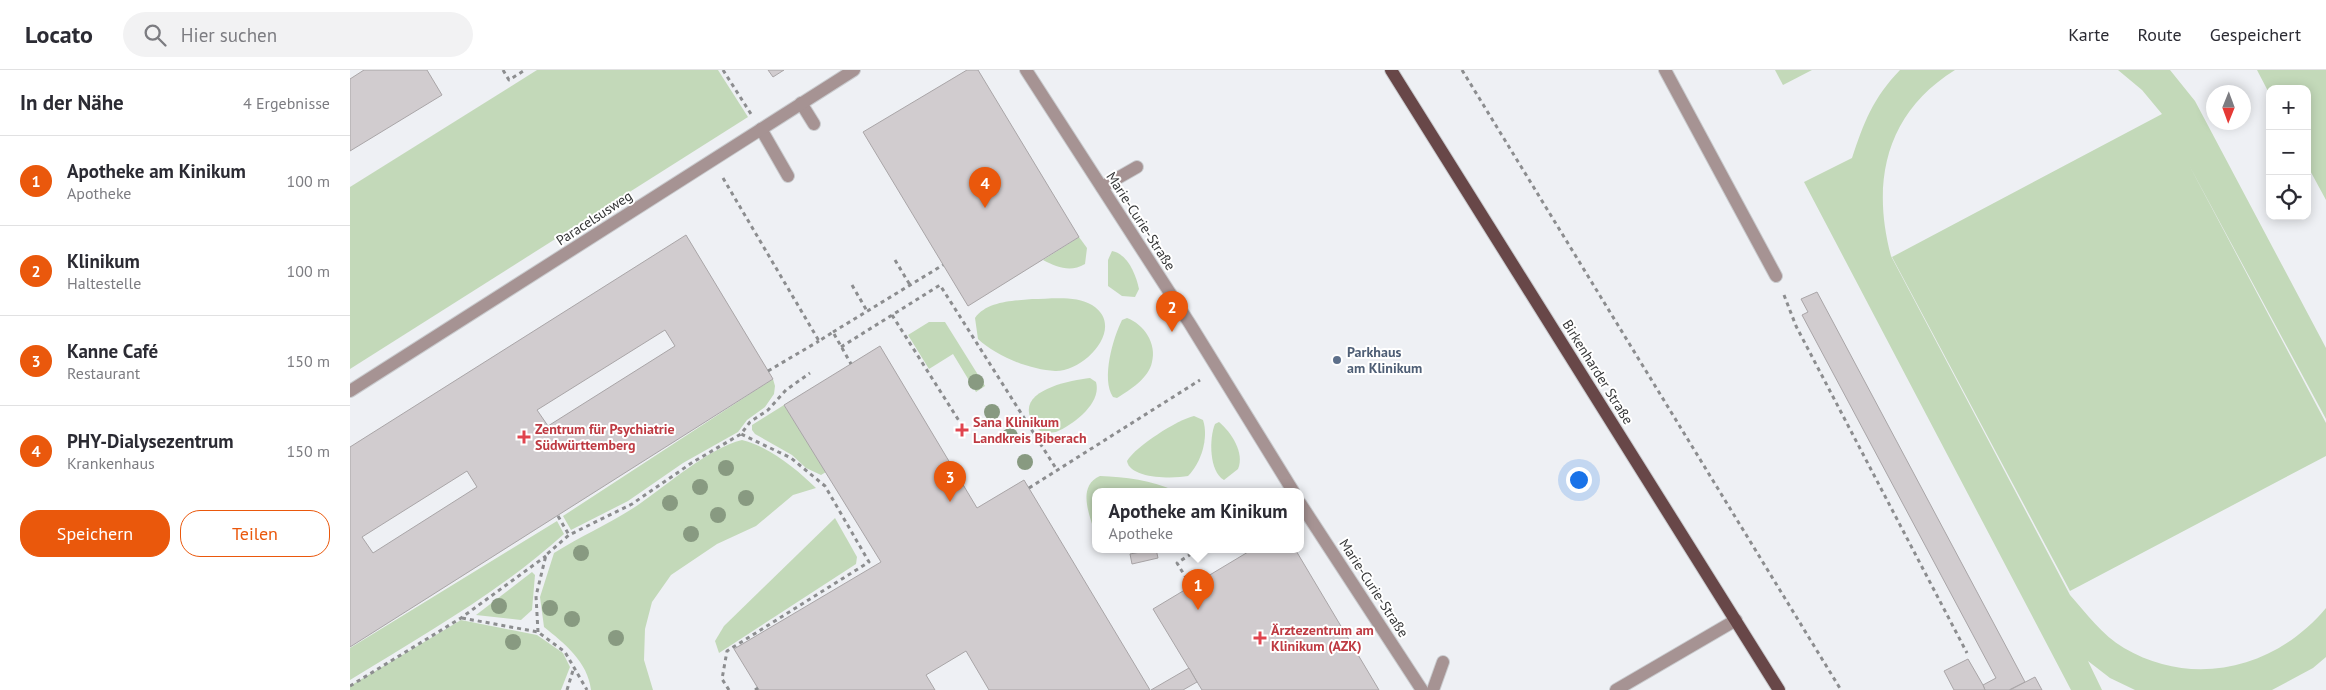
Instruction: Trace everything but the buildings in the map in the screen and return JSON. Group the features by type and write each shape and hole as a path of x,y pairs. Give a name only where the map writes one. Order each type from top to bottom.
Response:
{"main road":[{"name":"Birkenharder Straße","path":"1391,70 1779,690"}],"street":[{"name":"Paracelsusweg","path":"350,391 854,70"},
{"name":"Marie-Curie-Straße","path":"1026,70 1102,187 1291,488"},
{"path":"1665,70 1776,276"},
{"path":"801,103 814,124"},
{"path":"761,129 788,176"},
{"path":"1102,187 1137,168"},
{"name":"Marie-Curie-Straße","path":"1304,509 1422,690"},
{"path":"1616,690 1736,620"},
{"path":"1433,690 1443,662"}],"path":[{"path":"503,70 509,80 525,70"},
{"path":"723,70 761,129"},
{"path":"1462,70 1841,690"},
{"path":"712,160 819,340"},
{"path":"895,260 910,285"},
{"path":"768,371 943,265"},
{"path":"1776,276 1796,326 1967,653"},
{"path":"852,285 867,311"},
{"path":"842,346 940,285 1057,470"},
{"path":"892,314 961,424"},
{"path":"833,332 851,364"},
{"path":"1029,488 1217,369"},
{"path":"350,686 461,618 569,536 632,504 693,462 741,434 750,422 768,410 786,390 810,373"},
{"path":"730,690 722,679 727,651 869,562 826,486 791,458 741,434"},
{"path":"558,516 569,536"},
{"path":"1191,586 1177,563 1193,553"},
{"path":"538,632 536,596 546,555"},
{"path":"461,618 538,632 565,652 586,690"},
{"path":"567,690 574,666"}],"green space":[{"path":"537,70 718,70 748,117 350,369 350,187"},
{"path":"1775,70 1812,70 1783,85"},
{"path":"1900,70 1955,70 1932,87 1913,107 1899,128 1890,151 1884,176 1883,201 1885,228 1891,256 2070,595 2102,631 2124,648 2151,661 2178,667 2205,669 2232,666 2259,658 2283,645 2306,629 2326,608 2326,657 2313,668 2272,690 2135,690 2110,678 2088,661 2102,690 2071,690 1804,182 1852,158 1870,111 1883,90"},
{"path":"2118,70 2170,70 2195,101 2206,122 2206,130 2210,130 2326,348 2326,419 2189,165 2326,423 2326,456 2070,591 1892,257 2162,114 2142,90"},
{"path":"2257,70 2326,70 2326,200 2311,172 2311,85 2266,85 2266,87"},
{"path":"1079,237 1087,248 1085,264 1069,269 1058,267 1043,260"},
{"path":"1112,251 1123,256 1136,278 1139,289 1135,297 1122,296 1108,286 1108,260"},
{"path":"1071,299 1092,305 1102,314 1105,325 1098,347 1078,364 1055,371 1035,368 1014,361 994,351 978,339 975,318 980,312 993,305 1009,301"},
{"path":"1127,318 1144,330 1151,342 1153,355 1150,368 1143,378 1117,398 1113,397 1110,389 1108,369 1115,337 1122,320"},
{"path":"929,322 945,322 985,386 976,392 953,354 929,369 908,335"},
{"path":"1090,378 1096,382 1097,390 1095,398 1085,412 1071,424 1056,432 1040,431 1031,418 1029,408 1033,399 1053,386"},
{"path":"773,379 775,386 774,394 765,407 747,420 738,432 683,463 628,501 571,530 563,516"},
{"path":"784,405 826,472 821,475 806,468 792,455 755,434 752,430 752,425"},
{"path":"1194,416 1203,420 1205,435 1203,450 1193,471 1188,476 1153,476 1136,471 1130,467 1127,461 1139,448 1168,428"},
{"path":"1219,422 1236,443 1240,456 1238,469 1224,480 1215,470 1211,446 1215,424"},
{"path":"742,440 762,447 782,459 816,488 793,495 756,526 717,544 671,575 652,602 645,629 644,660 653,690 591,690 589,680 580,662 567,647 544,627 540,597 554,553 628,512 702,459 729,444"},
{"path":"1100,476 1119,477 1157,484 1167,488 1092,488 1092,523 1088,509 1087,493 1093,481"},
{"path":"835,518 857,557 856,564 719,653 715,641 724,626"},
{"path":"557,521 564,534 514,575 460,612 350,680 350,648"},
{"path":"532,572 535,575 532,610 521,620 476,615"},
{"path":"461,620 537,635 563,653 570,667 561,690 350,690 350,686"}],"place":[{"name":"PHY-Dialysezentrum","path":"985,208"},
{"name":"Klinikum","path":"1172,332"},
{"name":"Parkhaus am Klinikum","path":"1337,360"},
{"name":"Sana Klinikum Landkreis Biberach","path":"962,430"},
{"name":"Zentrum für Psychiatrie Südwürttemberg","path":"524,437"},
{"name":"Kanne Café","path":"950,502"},
{"name":"Apotheke am Kinikum","path":"1198,610"},
{"name":"Ärztezentrum am Klinikum (AZK)","path":"1260,638"}]}
